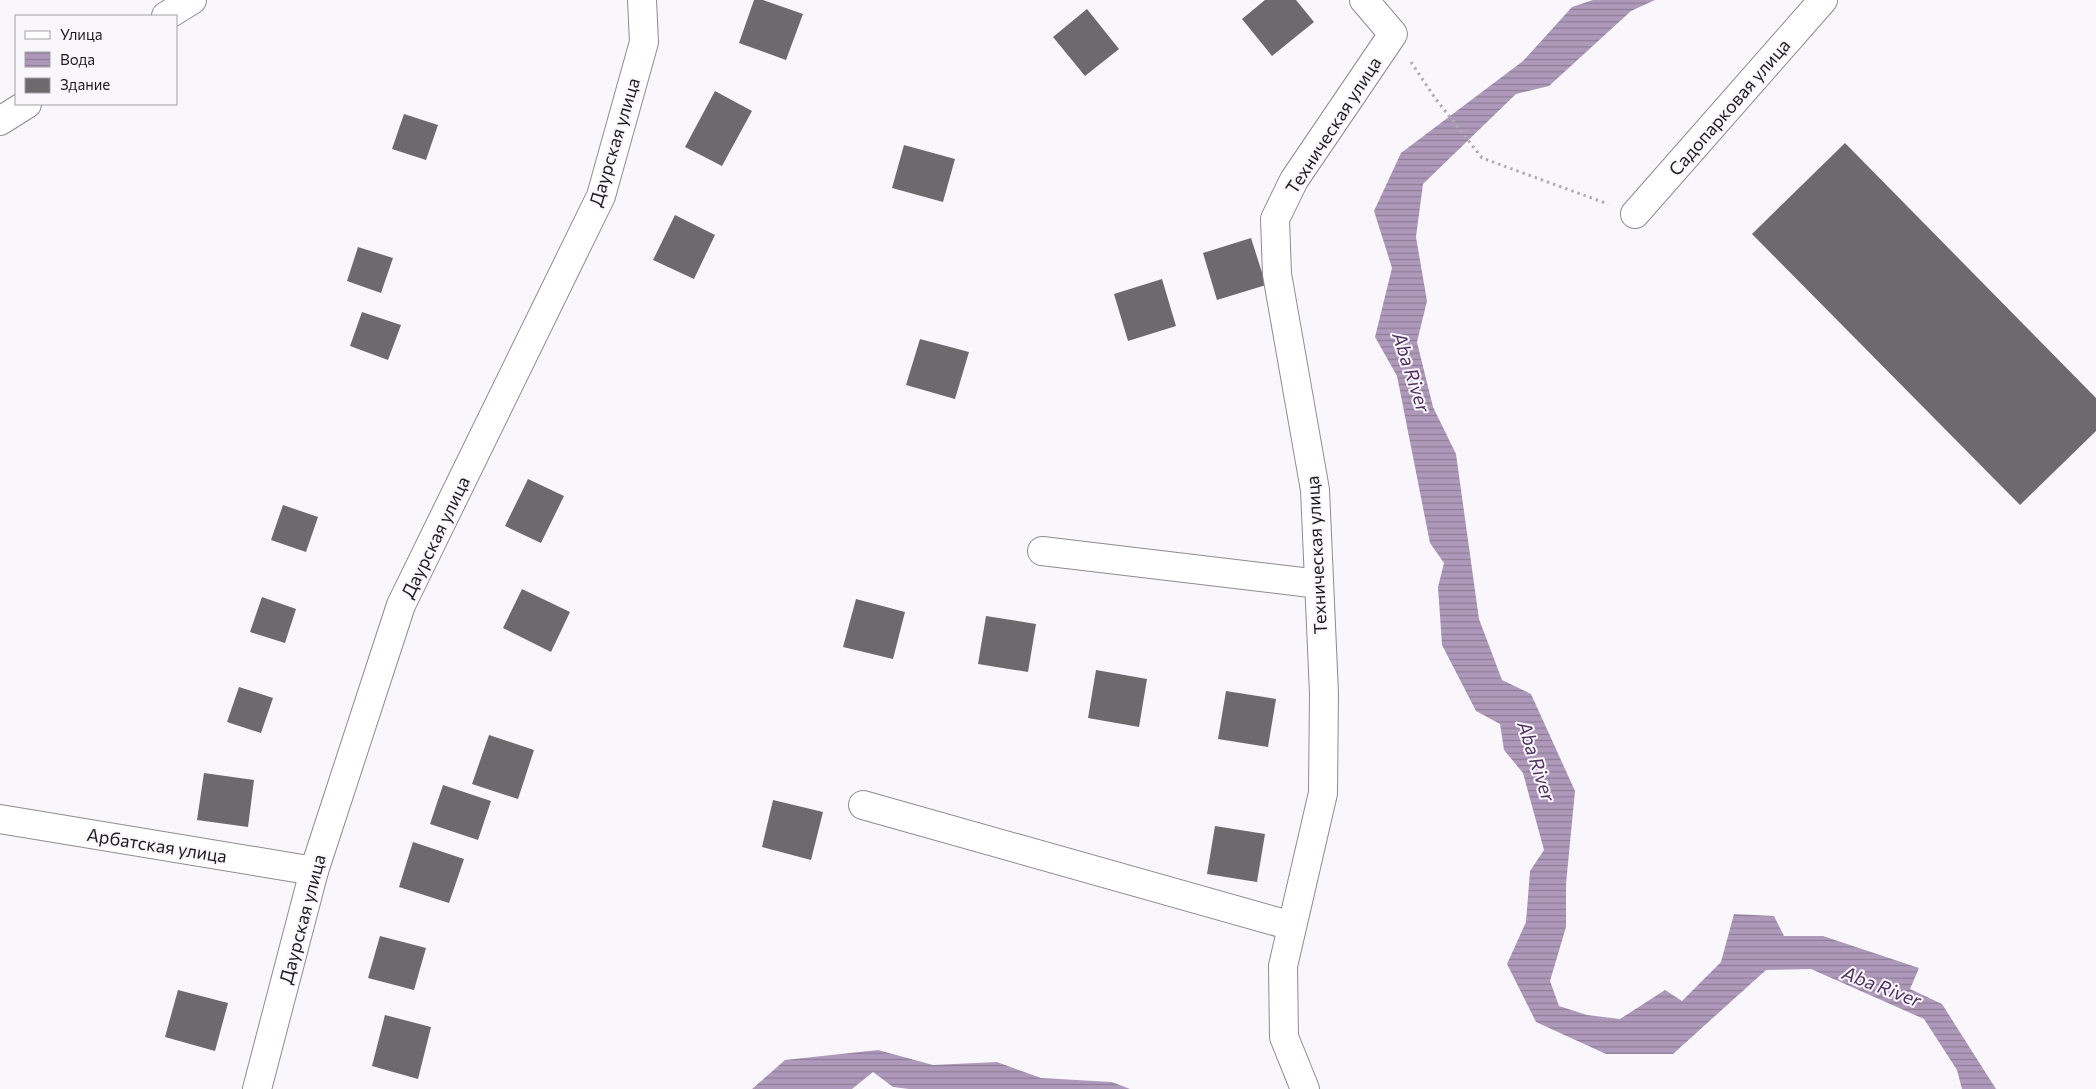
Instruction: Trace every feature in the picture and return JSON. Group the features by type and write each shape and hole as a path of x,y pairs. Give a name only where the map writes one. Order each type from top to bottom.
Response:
{"street":[{"path":"168,15 192,0"},
{"name":"Даурская улица","path":"257,1089 314,871 402,605 601,196 644,42 642,0"},
{"path":"1364,0 1393,34"},
{"name":"Садопарковая улица","path":"1634,214 1823,0"},
{"name":"Техническая улица","path":"1305,1089 1284,1037 1283,966 1322,793 1324,693 1315,490 1277,274 1275,219 1294,180 1393,34"},
{"path":"0,121 25,105"},
{"path":"1042,551 1319,584"},
{"path":"863,805 1292,926"},
{"name":"Арбатская улица","path":"0,819 314,871"}],"path":[{"path":"1393,34 1435,98 1482,158 1634,214"}],"water":[{"name":"Aba River","path":"1593,0 1655,0 1631,11 1549,86 1516,94 1423,184 1416,237 1427,301 1417,342 1433,407 1456,454 1479,619 1502,680 1531,694 1575,791 1566,884 1566,927 1550,981 1559,1006 1587,1015 1620,1019 1665,990 1682,1001 1721,962 1734,914 1774,916 1784,936 1823,936 1919,968 1910,989 1942,1004 1996,1089 1962,1089 1957,1070 1924,1019 1811,969 1766,970 1673,1054 1606,1054 1536,1022 1507,964 1526,922 1530,871 1544,850 1523,773 1504,750 1500,724 1476,711 1442,645 1438,587 1444,563 1430,543 1397,376 1375,337 1392,268 1374,211 1401,153 1523,61 1572,7"},
{"path":"878,1050 933,1065 997,1062 1041,1078 1112,1082 1130,1089 909,1089 893,1087 873,1072 852,1089 752,1089 785,1060"}],"building":[{"path":"754,0 763,0 803,14 786,60 739,43"},
{"path":"1265,0 1296,0 1314,22 1272,56 1242,19"},
{"path":"1087,9 1119,49 1085,76 1053,37"},
{"path":"715,91 752,111 722,166 685,147"},
{"path":"404,114 438,125 426,160 392,149"},
{"path":"1845,143 2096,398 2096,431 2020,505 1752,234"},
{"path":"904,145 955,159 943,202 892,188"},
{"path":"675,215 715,235 694,279 653,260"},
{"path":"1251,238 1266,285 1217,300 1203,253"},
{"path":"358,247 393,258 381,293 347,281"},
{"path":"1162,279 1176,326 1128,341 1114,294"},
{"path":"362,312 401,325 388,360 350,346"},
{"path":"920,339 969,352 955,399 906,385"},
{"path":"528,479 564,496 541,543 505,526"},
{"path":"283,505 318,517 306,552 271,540"},
{"path":"522,589 570,612 551,652 503,628"},
{"path":"262,597 296,609 285,643 250,632"},
{"path":"856,599 905,612 893,659 843,647"},
{"path":"986,616 1036,624 1028,672 978,664"},
{"path":"1096,670 1147,679 1139,727 1088,718"},
{"path":"239,687 273,698 261,733 227,722"},
{"path":"1226,691 1276,699 1268,747 1218,739"},
{"path":"489,735 534,750 518,799 472,784"},
{"path":"204,773 254,780 248,827 197,820"},
{"path":"443,785 491,801 478,840 430,824"},
{"path":"773,800 823,812 811,860 762,847"},
{"path":"1215,826 1265,834 1257,882 1207,874"},
{"path":"413,842 464,859 449,903 399,887"},
{"path":"380,936 426,948 414,990 368,978"},
{"path":"178,990 228,1003 215,1051 165,1037"},
{"path":"385,1015 431,1027 418,1079 372,1066"}]}
